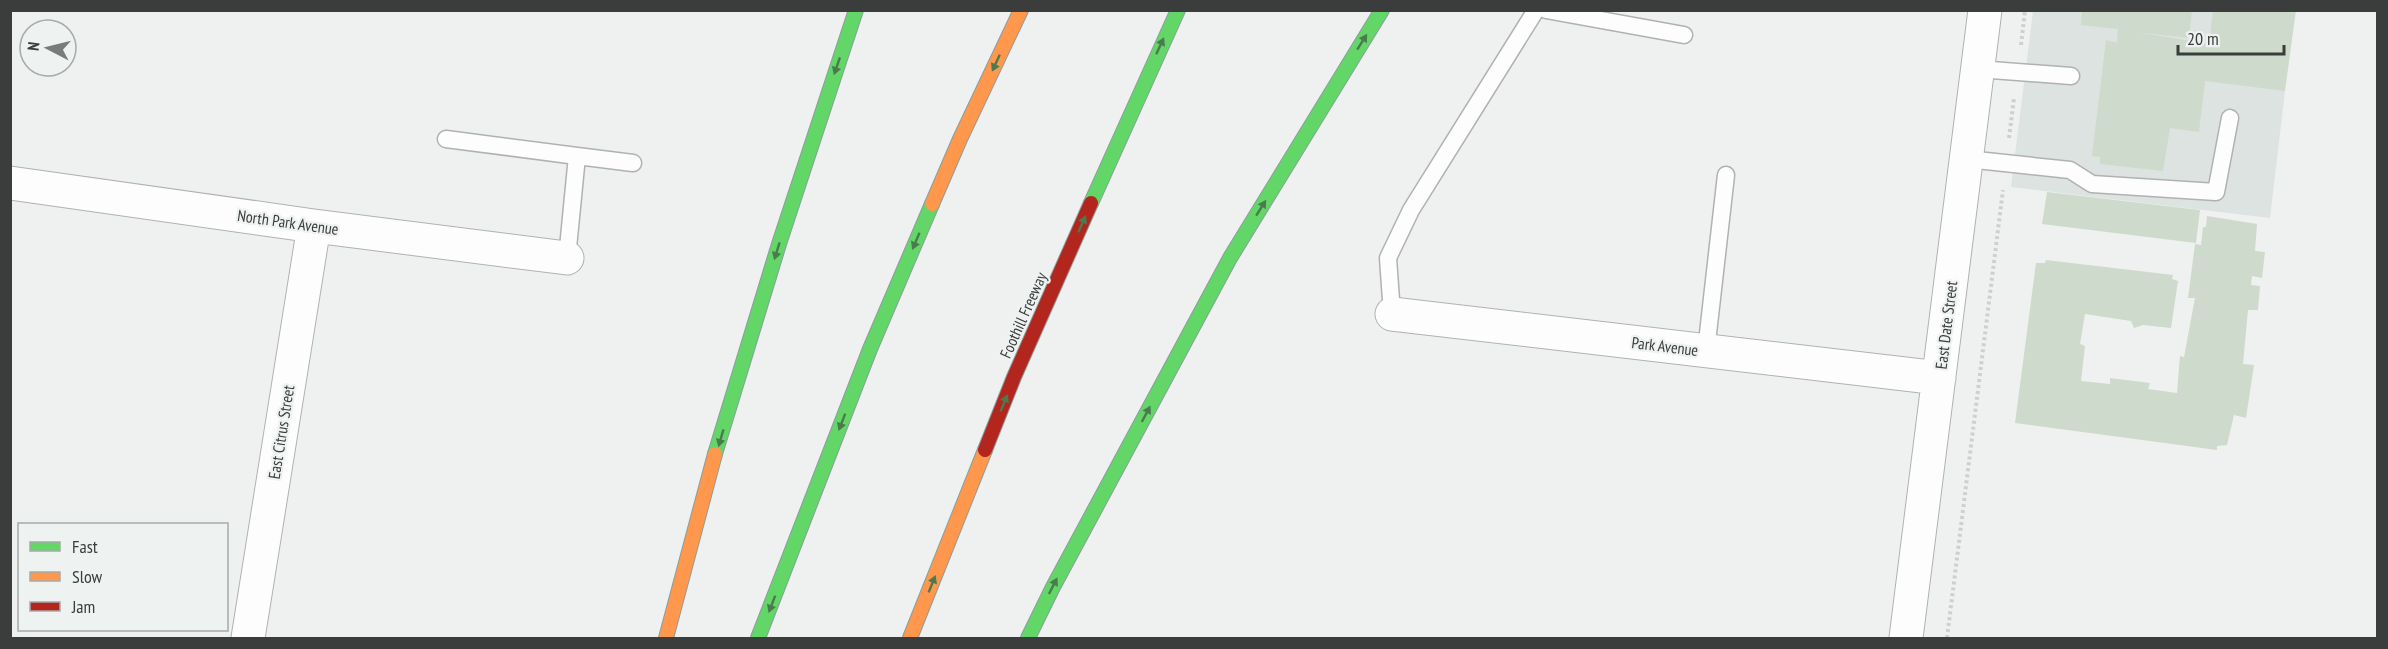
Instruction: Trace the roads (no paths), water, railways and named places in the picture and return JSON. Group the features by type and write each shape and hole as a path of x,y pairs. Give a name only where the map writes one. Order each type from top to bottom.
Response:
{"highway":[{"path":"666,639 744,356 807,155 856,10"},
{"path":"758,639 875,338 960,139 1021,10"},
{"name":"Foothill Freeway","path":"910,639 1014,377 1162,41 1178,10"},
{"path":"1028,639 1053,587 1230,258 1382,10"}],"street":[{"name":"East Date Street","path":"1906,639 1985,10"},
{"name":"North Park Avenue","path":"10,183 314,226 567,258"},
{"name":"East Citrus Street","path":"248,639 314,226"},
{"name":"Park Avenue","path":"1392,314 1939,378"}],"lane":[{"path":"1392,314 1388,258 1412,210 1536,10"},
{"path":"1546,10 1684,35"},
{"path":"1978,69 2071,76"},
{"path":"1967,159 2070,170 2092,184 2216,192 2230,118"},
{"path":"447,139 633,163"},
{"path":"567,258 577,156"},
{"path":"1706,351 1726,175"}]}
